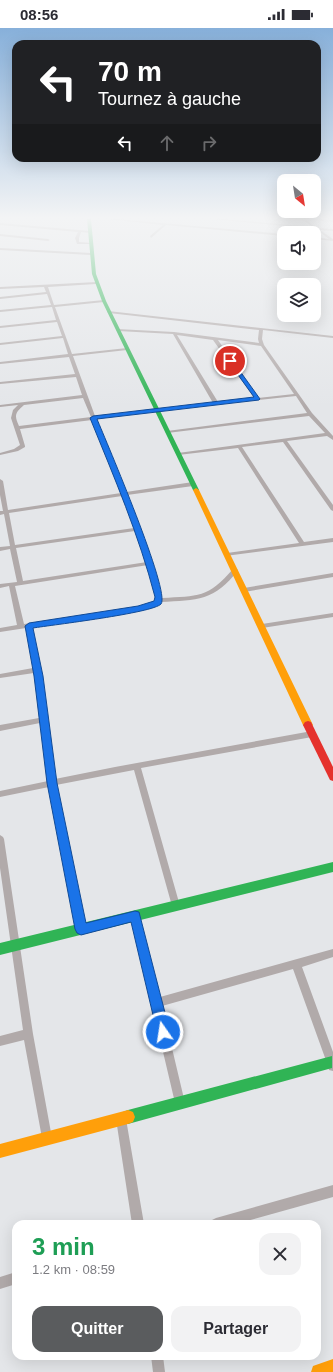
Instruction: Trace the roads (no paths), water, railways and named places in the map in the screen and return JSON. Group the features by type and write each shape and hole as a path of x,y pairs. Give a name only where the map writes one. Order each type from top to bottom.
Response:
{"street":[{"path":"0,288 96,284 262,626 333,777"},
{"path":"46,286 93,418 124,494 150,564 159,600"},
{"path":"0,298 48,293"},
{"path":"0,311 104,301"},
{"path":"109,312 333,337"},
{"path":"0,327 58,321"},
{"path":"261,329 260,340 262,344 310,414 333,439"},
{"path":"118,330 174,333 262,344"},
{"path":"174,333 216,404"},
{"path":"0,344 64,337"},
{"path":"215,339 257,399"},
{"path":"0,363 127,349"},
{"path":"0,383 78,375"},
{"path":"17,428 156,410 297,395"},
{"path":"0,406 85,396"},
{"path":"0,454 16,450 23,446 13,421 13,414 15,410 22,404"},
{"path":"167,432 310,414"},
{"path":"178,454 240,447 329,434"},
{"path":"285,440 333,509"},
{"path":"240,447 302,544"},
{"path":"0,481 3,513 20,584"},
{"path":"3,513 193,484"},
{"path":"0,549 137,528"},
{"path":"227,555 333,540"},
{"path":"0,586 150,564"},
{"path":"0,630 138,609 154,605 159,600 212,594 224,584 235,570"},
{"path":"244,590 333,575"},
{"path":"12,584 21,627"},
{"path":"262,626 333,615"},
{"path":"29,626 37,670 52,783 81,929"},
{"path":"0,676 37,670"},
{"path":"0,728 43,720"},
{"path":"0,794 137,766 312,734"},
{"path":"137,766 176,906"},
{"path":"0,839 28,1034 47,1138"},
{"path":"0,949 333,867"},
{"path":"135,916 180,1103"},
{"path":"157,1003 333,953"},
{"path":"0,1151 332,1064 296,964"},
{"path":"0,1041 28,1034"},
{"path":"121,1119 137,1220"},
{"path":"230,1220 333,1191"},
{"path":"0,1283 12,1279"},
{"path":"158,1360 159,1372"},
{"path":"319,1372 333,1367"}]}
